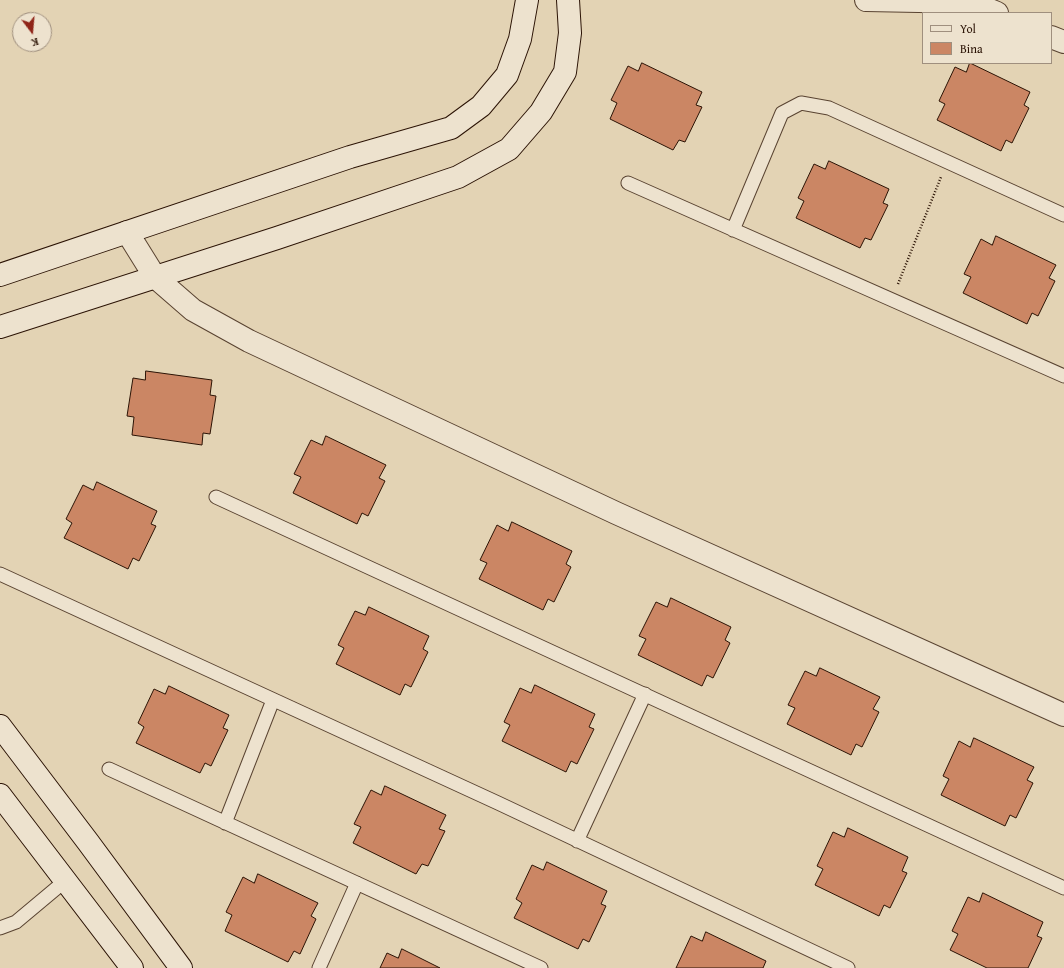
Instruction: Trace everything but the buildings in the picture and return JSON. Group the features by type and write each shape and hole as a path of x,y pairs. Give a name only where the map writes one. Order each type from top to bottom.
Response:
{"street":[{"path":"0,275 350,157 451,128 481,106 507,75 520,39 527,0"},
{"path":"0,327 277,238 458,177 509,149 541,112 565,72 570,33 568,0"},
{"path":"866,0 971,2 995,12"},
{"path":"1052,37 1064,42"},
{"path":"127,232 155,277 193,310 249,341 616,513 1064,715"},
{"path":"0,726 181,968"},
{"path":"0,795 132,968"}],"lane":[{"path":"733,230 782,113 801,103 829,108 1064,215"},
{"path":"628,183 1064,376"},
{"path":"216,497 1064,888"},
{"path":"0,574 848,968"},
{"path":"577,841 644,694"},
{"path":"225,823 273,700"},
{"path":"109,769 541,968"},
{"path":"0,928 16,922 65,881"},
{"path":"319,968 357,883"}],"path":[{"path":"891,300 947,162"}]}
